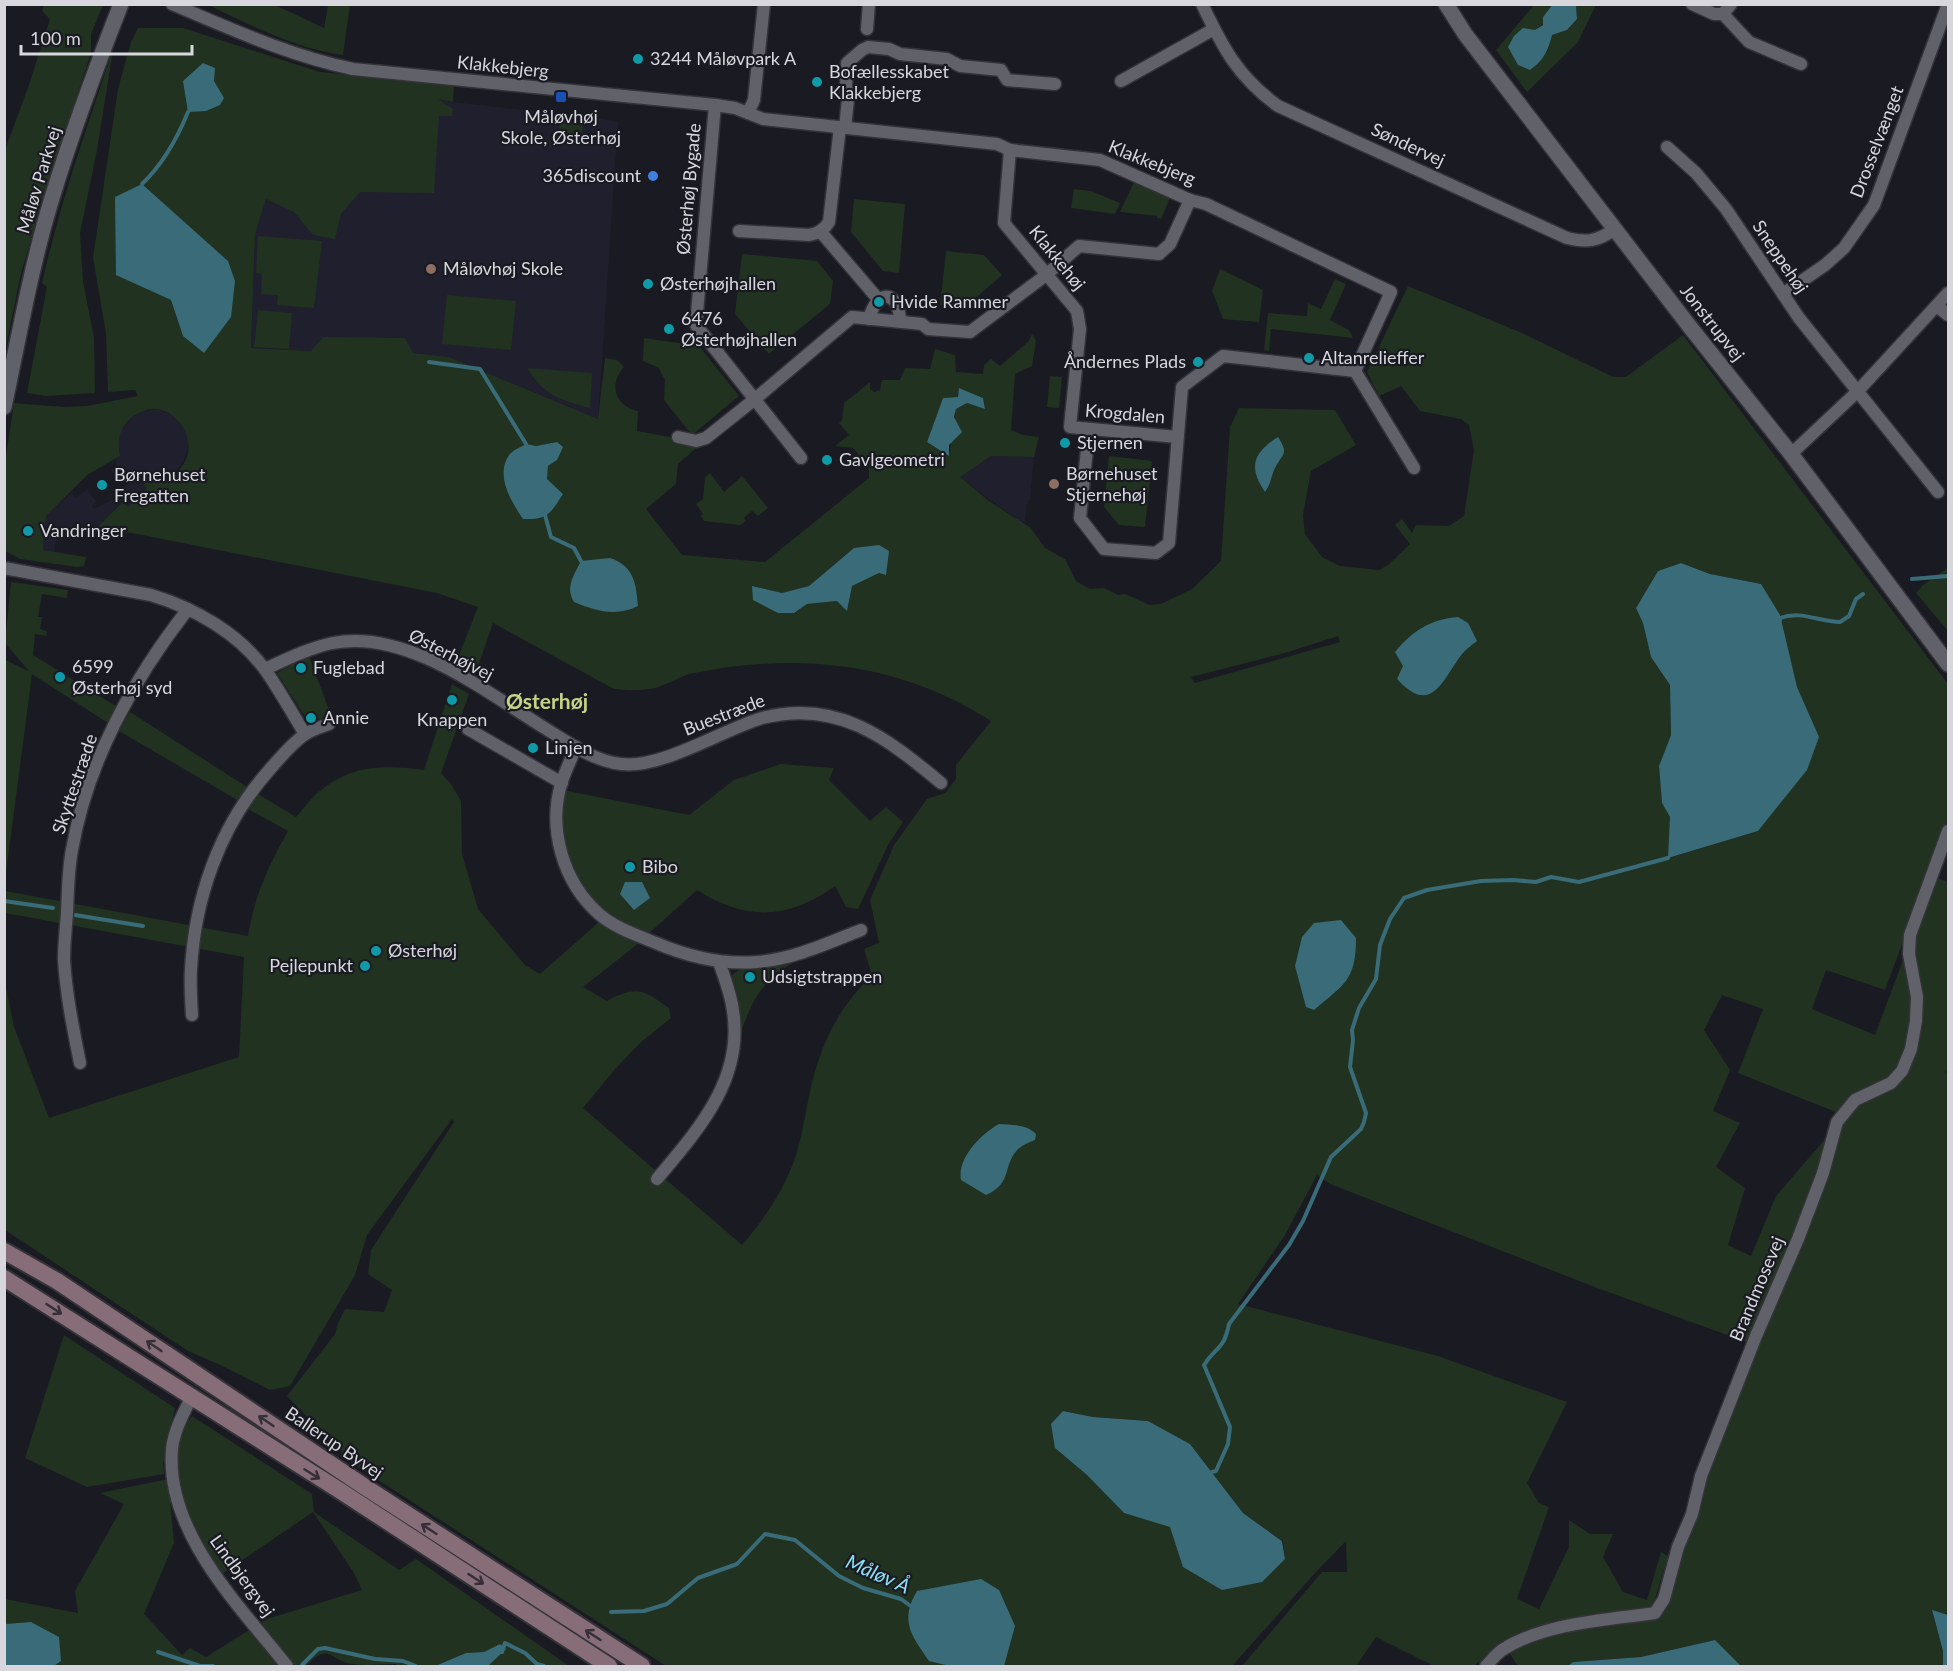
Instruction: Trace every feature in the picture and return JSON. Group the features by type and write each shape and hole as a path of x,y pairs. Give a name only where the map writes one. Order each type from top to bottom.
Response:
{"main road":[{"name":"Ballerup Byvej","path":"4,1251 57,1281 355,1480 642,1666"},
{"name":"Ballerup Byvej","path":"4,1278 366,1508 609,1666"}],"street":[{"name":"Måløv Parkvej","path":"4,407 22,319 51,200 84,100 121,4"},
{"name":"Klakkebjerg","path":"172,4 264,43 325,63 353,69 715,105 735,108 764,119 997,144 1010,150 1100,160 1190,200 1206,204 1391,292 1355,371"},
{"path":"748,113 754,100 764,4"},
{"path":"867,29 869,4"},
{"name":"Søndervej","path":"1202,4 1233,63 1264,96 1278,106 1567,238 1584,242 1600,239 1615,228"},
{"name":"Jonstrupvej","path":"1446,4 1465,34 1690,327 1791,454 1948,664"},
{"path":"1692,4 1714,14 1727,9 1749,42 1801,64"},
{"name":"Drosselvænget","path":"1783,294 1825,265 1844,248 1874,205 1948,4"},
{"path":"1121,81 1214,29"},
{"path":"739,231 808,235 820,231 829,222 848,99 847,63 868,47 889,49 900,54 947,59 960,66 1001,70 1007,80 1056,84"},
{"name":"Østerhøj Bygade","path":"715,105 696,325 801,458"},
{"name":"Sneppehøj","path":"1667,147 1696,173 1726,209 1798,318 1938,492"},
{"name":"Klakkehøj","path":"1010,150 1004,223 1077,311 1080,329 1070,427"},
{"path":"678,437 696,441 706,438 852,316 970,332 1046,275 1079,246 1159,254 1170,244 1190,200"},
{"path":"820,231 878,299"},
{"path":"1791,454 1857,392 1948,293"},
{"path":"869,319 878,299 884,297 894,300 900,321"},
{"path":"1937,306 1948,315"},
{"path":"1089,429 1080,518 1104,549 1156,553 1169,543 1182,387 1222,356 1355,371 1414,468"},
{"name":"Krogdalen","path":"1070,427 1177,437"},
{"path":"4,568 151,595 188,609 214,623 265,669 305,734"},
{"name":"Skyttestræde","path":"80,1063 69,1011 64,958 72,851 80,813 105,745 126,702 163,641 188,609"},
{"name":"Østerhøjvej","path":"265,669 304,651 333,643 363,641 391,645 441,666 576,747"},
{"name":"Buestræde","path":"576,747 620,764 635,764 657,760 756,720 780,713 811,712 845,719 879,735 904,752 941,783"},
{"path":"192,1015 190,970 195,930 202,894 228,828 249,794 285,752 305,734 329,724"},
{"path":"468,729 562,783"},
{"path":"576,747 562,783 557,810 558,841 567,870 581,894 601,915 624,930 687,956 719,963 759,962 800,954 861,930"},
{"name":"Brandmosevej","path":"1486,1666 1501,1651 1528,1637 1585,1623 1655,1613 1664,1599 1678,1547 1692,1514 1701,1476 1756,1336 1798,1239 1823,1173 1838,1122 1855,1100 1891,1083 1902,1071 1911,1049 1916,1022 1917,997 1909,954 1910,935 1948,831"},
{"path":"657,1179 704,1121 722,1091 734,1039 734,1015 730,994 719,963"},
{"name":"Lindbjergvej","path":"191,1398 178,1423 172,1447 172,1472 177,1505 200,1555 287,1666"}],"shaded area":[{"name":"Måløvhøj Skole","path":"252,79 436,98 453,102 618,121 598,419 449,357 413,353 251,348 255,234"},
{"path":"157,409 173,415 182,423 190,441 184,461 175,473 166,478 141,481 148,488 128,507 122,502 96,528 96,531 71,527 69,534 58,532 54,552 43,550 46,516 71,493 76,497 87,490 96,501 92,505 94,509 114,499 129,482 124,478 119,480 111,470 117,465 115,460 120,456 118,439 121,431 139,412"},
{"path":"991,456 1034,457 1030,500 1027,501 1025,521 1022,523 959,477"}],"green space":[{"path":"44,5 103,5 91,34 91,53 21,273 5,351 5,150 50,19 42,11"},
{"path":"208,5 275,5 324,28 328,5 350,5 343,55 291,42"},
{"path":"1534,5 1553,5 1543,17 1543,24 1535,30 1547,53 1552,35 1567,30 1577,19 1576,5 1596,5 1578,42 1527,92 1496,50"},
{"path":"138,28 183,28 320,72 454,85 453,102 438,99 453,109 452,116 439,116 434,193 360,192 341,214 335,239 313,235 294,212 266,199 255,234 251,348 311,351 323,337 405,338 413,353 449,357 598,419 605,358 617,360 624,367 616,381 616,394 624,405 638,411 637,431 702,443 678,464 676,484 646,509 682,555 765,562 869,478 869,467 853,448 835,446 849,435 839,423 842,420 844,403 870,382 870,389 874,392 880,390 882,380 900,380 905,368 930,369 935,349 955,355 956,372 983,374 984,365 991,359 1000,366 1029,341 1032,334 1036,341 1032,366 1015,374 1011,430 1023,435 1039,437 1034,457 991,456 960,477 989,501 1031,528 1045,548 1065,559 1076,581 1090,589 1104,588 1150,605 1161,604 1192,589 1221,561 1230,427 1239,408 1335,410 1356,445 1311,471 1303,515 1305,534 1322,557 1340,566 1379,570 1388,565 1410,544 1395,525 1402,519 1412,533 1416,525 1449,526 1464,516 1474,450 1469,425 1461,419 1420,411 1401,386 1379,396 1367,372 1408,286 1522,333 1613,377 1626,377 1683,335 1948,684 1948,821 1885,990 1826,970 1812,1009 1875,1035 1934,877 1948,882 1948,1071 1945,1072 1948,1073 1948,1615 1932,1611 1943,1651 1943,1666 1741,1666 1715,1640 1641,1657 1573,1662 1568,1666 1518,1666 1503,1644 1474,1666 1434,1666 1376,1637 1356,1666 1242,1666 1322,1572 1347,1572 1346,1541 1232,1666 666,1666 352,1463 287,1396 335,1334 345,1309 384,1312 392,1290 368,1274 371,1250 454,1122 452,1119 367,1235 355,1275 290,1386 270,1390 188,1351 5,1230 4,978 14,1027 49,1118 239,1057 244,957 5,913 5,891 248,936 254,907 263,881 288,831 248,809 258,794 296,817 318,793 333,781 346,775 383,767 424,770 452,684 469,694 441,773 461,801 462,854 478,909 525,965 540,974 599,922 639,943 583,987 607,1001 633,991 646,994 669,1008 671,1018 640,1043 583,1108 742,1245 774,1203 791,1168 801,1138 815,1070 826,1040 850,1000 872,975 864,949 879,943 870,900 894,845 927,799 945,793 956,779 956,765 991,721 959,702 925,687 856,668 820,664 748,665 692,673 650,689 614,689 493,623 476,672 457,660 478,607 437,593 132,533 96,531 96,528 123,502 128,507 147,488 141,481 155,481 168,477 182,467 188,454 188,440 182,426 173,416 161,410 146,410 131,418 124,426 120,436 120,456 87,475 46,516 43,550 86,557 84,566 20,559 5,551 5,463 14,403 63,407 87,406 138,396 135,390 108,392 106,333 93,258 118,89 131,42","holes":["142,184 228,261 183,336 171,300 116,274","959,388 983,398 985,409 967,403 956,409 949,456 927,442 943,398 958,397","557,442 557,460 548,466 547,479 563,494 552,510 539,519 526,444 536,446","854,548 886,575 879,573 852,586 847,610 837,601 807,604 794,613 753,586 782,593 809,586","1681,563 1710,574 1761,584 1790,694 1758,831 1669,858 1670,817 1662,803 1659,766 1671,735 1670,685 1651,657 1643,623 1636,608 1658,571","1338,636 1340,642 1195,683 1191,677 1285,653","1722,995 1763,1009 1738,1073 1846,1116 1835,1144 1826,1138 1776,1196 1751,1256 1728,1245 1745,1188 1716,1167 1740,1123 1713,1111 1730,1070 1704,1030","1317,1175 1330,1184 1600,1289 1755,1345 1696,1504 1670,1603 1654,1602 1668,1556 1661,1552 1647,1600 1623,1592 1603,1557 1613,1534 1590,1534 1569,1520 1569,1547 1539,1609 1517,1599 1549,1507 1539,1503 1527,1483 1567,1402 1438,1356 1238,1304 1285,1235","1063,1411 1093,1417 1148,1421 1190,1444 1243,1513 1283,1541 1285,1559 1124,1513 1087,1475 1055,1448"]},
{"path":"113,50 97,150 80,233 83,281 94,338 95,393 46,396 27,393 47,287 42,283 49,253 74,165"},
{"path":"583,122 582,137 577,137 575,142 558,140 560,123"},
{"path":"1134,182 1170,198 1161,219 1157,216 1120,212"},
{"path":"1074,189 1091,191 1120,203 1115,214 1071,208"},
{"path":"854,199 905,204 899,273 883,271 851,232"},
{"path":"258,236 322,241 314,308 277,305 278,295 261,294 262,274 256,273"},
{"path":"946,251 984,255 1002,275 964,308 940,305"},
{"path":"742,254 817,261 833,281 830,304 769,354 735,314"},
{"path":"1220,269 1263,290 1259,322 1223,319 1212,291"},
{"path":"1335,279 1346,284 1330,320 1349,330 1353,338 1271,329 1269,351 1264,350 1268,313 1307,316 1308,303 1321,309"},
{"path":"447,295 516,301 511,350 442,344"},
{"path":"258,310 292,313 289,349 254,347"},
{"path":"644,338 699,346 739,396 692,435 664,400 665,380 659,368 643,361"},
{"path":"527,368 592,373 590,408 554,396 540,385"},
{"path":"1050,376 1062,377 1059,408 1047,407"},
{"path":"1109,456 1152,461 1145,527 1119,525 1104,507"},
{"path":"710,473 724,492 742,476 768,508 758,516 752,511 744,518 746,521 740,525 704,521 701,516 703,514 696,504 703,499 705,477"},
{"path":"1948,568 1948,631 1916,593 1923,585"},
{"path":"11,582 68,590 67,598 42,594 38,617 42,617 40,629 46,631 47,636 35,634 33,655 119,708 111,725 32,674 5,881 6,660 30,672 5,643"},
{"path":"309,656 331,715 309,723 277,673"},
{"path":"130,712 247,787 239,801 119,731"},
{"path":"781,764 834,768 829,780 870,821 886,807 903,822 888,845 858,909 846,907 835,886 800,905 767,912 733,907 697,890 646,936 613,920 586,892 570,865 560,821 563,790 689,815 734,780"},
{"path":"793,962 760,992 750,1008 741,1032 738,996 732,976 734,973 741,969 764,968"},
{"path":"64,1335 175,1408 163,1463 164,1474 87,1487 25,1458"},
{"path":"192,1416 312,1494 314,1512 399,1570 416,1559 569,1666 488,1666 505,1649 500,1644 484,1652 466,1653 435,1666 352,1664 325,1654 320,1655 306,1666 54,1666 61,1661 31,1622 5,1624 5,1599 78,1613 75,1591 124,1504 100,1493 168,1479 174,1543 144,1614 182,1655 190,1648 206,1657 267,1619 362,1590 354,1573 313,1512 222,1574 204,1551 195,1534 188,1518 179,1482 179,1446"}],"water":[{"path":"1553,4 1576,5 1577,19 1567,30 1552,35 1545,55 1539,63 1530,70 1518,65 1508,47 1514,36 1523,28 1535,30 1543,25 1543,17"},
{"path":"203,63 215,68 214,81 224,98 220,105 206,111 188,112 183,81"},
{"path":"142,184 228,261 235,281 231,317 204,353 183,336 171,300 116,275 115,197"},
{"path":"959,388 983,398 985,409 967,403 956,409 954,417 962,432 949,445 949,456 927,442 943,398 958,397"},
{"path":"1278,437 1284,453 1265,492 1256,475 1256,461 1263,449"},
{"path":"557,442 563,447 557,460 548,466 547,479 563,494 555,506 543,517 523,519 506,488 505,463 511,453 526,444 536,446"},
{"path":"879,545 889,551 886,575 879,573 852,586 847,611 837,601 807,604 794,613 778,613 753,600 752,586 782,593 809,586 854,548"},
{"path":"610,558 618,561 632,576 638,606 622,611 606,612 574,602 570,586 581,561"},
{"path":"1681,563 1710,574 1761,584 1780,615 1797,687 1819,737 1807,770 1758,831 1668,858 1670,817 1662,803 1659,766 1671,735 1670,685 1651,657 1643,623 1636,608 1658,571"},
{"path":"1458,617 1468,623 1477,641 1462,654 1435,690 1428,695 1419,695 1409,690 1397,679 1403,666 1395,652 1423,627 1439,620"},
{"path":"625,882 642,882 650,898 634,910 620,894"},
{"path":"1341,920 1356,938 1354,964 1351,973 1340,987 1314,1010 1306,1007 1295,966 1302,937 1314,923"},
{"path":"999,1124 1028,1128 1036,1134 1035,1140 1018,1149 1013,1155 1004,1180 986,1195 961,1180 961,1172 972,1147"},
{"path":"1063,1411 1093,1417 1148,1421 1190,1444 1243,1513 1282,1541 1285,1559 1262,1582 1222,1590 1183,1567 1170,1527 1124,1513 1087,1475 1055,1448 1051,1424"},
{"path":"981,1579 999,1590 1015,1626 1004,1666 950,1666 929,1661 917,1644 908,1620 917,1591"},
{"path":"1932,1610 1948,1615 1948,1666 1943,1666 1943,1651"},
{"path":"31,1622 59,1637 61,1661 54,1666 5,1666 5,1624"},
{"path":"1715,1640 1741,1666 1568,1666 1573,1662 1641,1657"},
{"path":"500,1644 506,1649 488,1666 435,1666 466,1653 484,1652"}],"waterway":[{"path":"142,184 169,151 188,112"},
{"path":"429,362 480,369 526,444"},
{"path":"545,515 551,537 574,548 581,561"},
{"path":"1912,579 1948,576"},
{"path":"1780,620 1780,618 1795,615 1840,622 1849,616 1856,599 1863,594"},
{"path":"1212,1472 1216,1471 1228,1444 1230,1427 1204,1365 1225,1339 1229,1324 1289,1245 1303,1221 1331,1157 1361,1129 1364,1122 1366,1113 1350,1067 1352,1030 1359,1008 1376,979 1380,945 1390,919 1404,898 1427,890 1481,881 1536,882 1551,877 1579,882 1668,858"},
{"path":"4,901 53,908"},
{"path":"75,915 143,926"},
{"name":"Måløv Å","path":"611,1612 644,1611 667,1604 698,1578 737,1564 765,1534 795,1540 839,1576 863,1588 901,1599 912,1607"},
{"name":"Måløv Å","path":"502,1652 505,1643 525,1653 537,1664 544,1666"},
{"name":"Måløv Å","path":"302,1665 318,1649 325,1648 375,1659 403,1661 416,1666"},
{"name":"Måløv Å","path":"158,1652 200,1666 213,1666"}],"place":[{"name":"3244 Måløvpark A","path":"638,59"},
{"name":"Bofællesskabet Klakkebjerg","path":"817,82"},
{"name":"Måløvhøj Skole, Østerhøj","path":"561,97"},
{"name":"365discount","path":"653,176"},
{"name":"Måløvhøj Skole","path":"431,269"},
{"name":"Østerhøjhallen","path":"648,284"},
{"name":"Hvide Rammer","path":"879,302"},
{"name":"6476 Østerhøjhallen","path":"669,329"},
{"name":"Altanrelieffer","path":"1309,358"},
{"name":"Åndernes Plads","path":"1198,362"},
{"name":"Stjernen","path":"1065,443"},
{"name":"Gavlgeometri","path":"827,460"},
{"name":"Børnehuset Stjernehøj","path":"1054,484"},
{"name":"Børnehuset Fregatten","path":"102,485"},
{"name":"Vandringer","path":"28,531"},
{"name":"Fuglebad","path":"301,668"},
{"name":"6599 Østerhøj syd","path":"60,677"},
{"name":"Knappen","path":"452,700"},
{"name":"Annie","path":"311,718"},
{"name":"Linjen","path":"533,748"},
{"name":"Bibo","path":"630,867"},
{"name":"Østerhøj","path":"376,951"},
{"name":"Pejlepunkt","path":"365,966"},
{"name":"Udsigtstrappen","path":"750,977"}],"district":[{"name":"Østerhøj","path":"547,702"}]}
